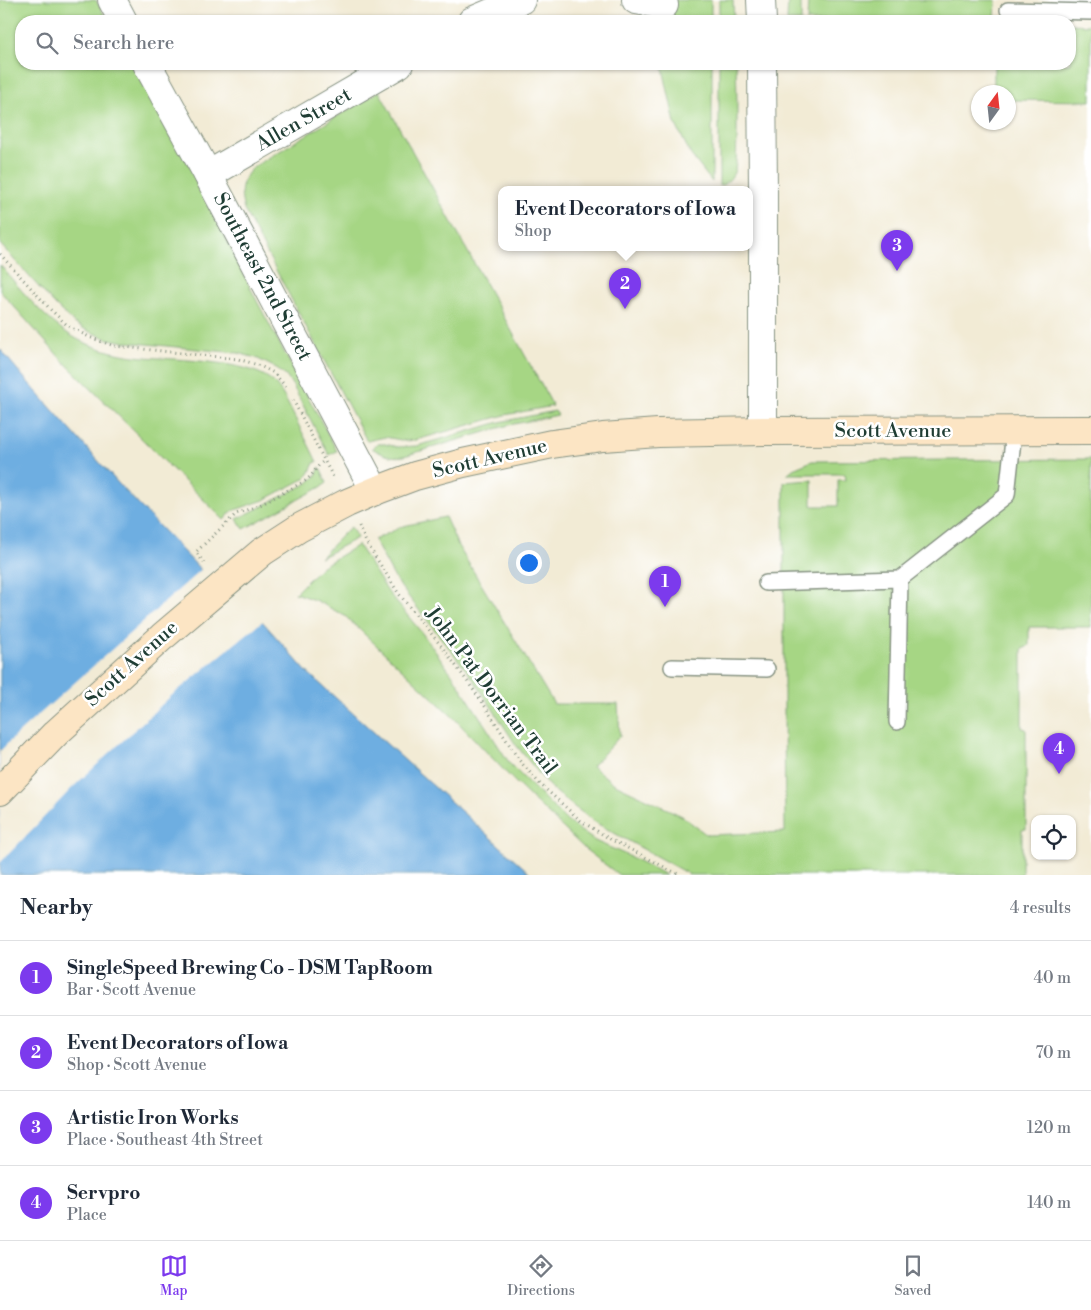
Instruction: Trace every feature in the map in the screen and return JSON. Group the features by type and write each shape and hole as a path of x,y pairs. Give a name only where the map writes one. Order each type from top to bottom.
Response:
{"main road":[{"name":"Scott Avenue","path":"0,791 56,734 162,637 262,552 299,528 347,503 415,476 462,463 552,444 603,437 668,432 1091,430"}],"street":[{"path":"112,0 120,15"},
{"path":"486,15 521,0"},
{"path":"636,0 664,5"},
{"path":"761,0 762,15"},
{"name":"Southeast 2nd Street","path":"150,70 375,491"},
{"name":"Allen Street","path":"208,176 390,70"},
{"path":"762,70 763,431"}],"lane":[{"path":"1008,10 1091,12"},
{"path":"766,583 900,578 1007,495 1014,431"},
{"path":"897,722 900,578"},
{"path":"672,667 767,669"}],"path":[{"path":"0,254 68,326 89,337 114,346 238,359 258,365 274,373 286,387 333,477"},
{"path":"204,563 196,552 236,514 262,504 305,482 312,477 318,465 324,461"},
{"name":"John Pat Dorrian Trail","path":"359,526 366,542 399,594 483,703 519,760 540,784 581,821 610,839 680,875"}],"green space":[{"path":"0,0 96,0 105,15 15,15 15,70 135,70 190,166 258,303 337,451 329,455 293,386 286,376 274,367 256,358 238,353 126,342 108,339 88,331 74,323 55,305 0,244"},
{"path":"674,0 711,0 711,15 672,15"},
{"path":"719,0 733,0 734,15 719,15"},
{"path":"788,0 801,0 801,15 787,15"},
{"path":"808,0 996,0 995,15 807,15"},
{"path":"1076,24 1091,25 1091,101 1016,100 1016,85 994,85 994,70 1076,70"},
{"path":"663,70 712,70 712,182 691,155 675,123"},
{"path":"719,70 736,70 737,139 735,170 729,180 719,186"},
{"path":"379,91 553,406 505,415 416,440 406,441 385,437 367,441 244,210 241,191 246,176 255,166"},
{"path":"0,265 48,318 83,342 108,351 128,355 225,364 259,373 271,380 284,398 317,462 314,463 309,474 304,479 264,500 232,511 224,520 62,360 0,291"},
{"path":"555,411 558,415 509,425 404,456 395,457 387,455 372,448 378,444 397,447 417,446 500,422"},
{"path":"1091,459 1091,627 1029,627 1029,645 1022,649 1022,728 1026,729 1026,829 1022,830 1022,875 690,875 598,824 549,786 516,745 474,680 397,582 374,540 403,526 445,517 458,546 554,704 618,704 620,736 592,766 613,783 682,816 707,835 785,832 784,482 812,480 812,506 838,506 838,480 846,480 845,474 787,474 793,469 812,461"},
{"path":"320,467 327,483 244,529 237,519 308,483 316,476"},
{"path":"351,527 357,538 320,558 346,531"},
{"path":"358,545 388,592 422,633 454,677 510,764 568,822 595,841 666,875 619,875 586,850 518,785 453,717 345,616 317,601 295,593 321,567"}],"water":[{"path":"0,349 118,483 201,570 262,621 306,671 532,875 0,875"}],"pier":[{"path":"203,568 264,620 171,696 72,788 0,863 0,751"}],"place":[{"name":"Artistic Iron Works","path":"897,271"},
{"name":"Event Decorators of Iowa","path":"625,309"},
{"name":"SingleSpeed Brewing Co - DSM TapRoom","path":"665,607"},
{"name":"Servpro","path":"1059,774"}]}
